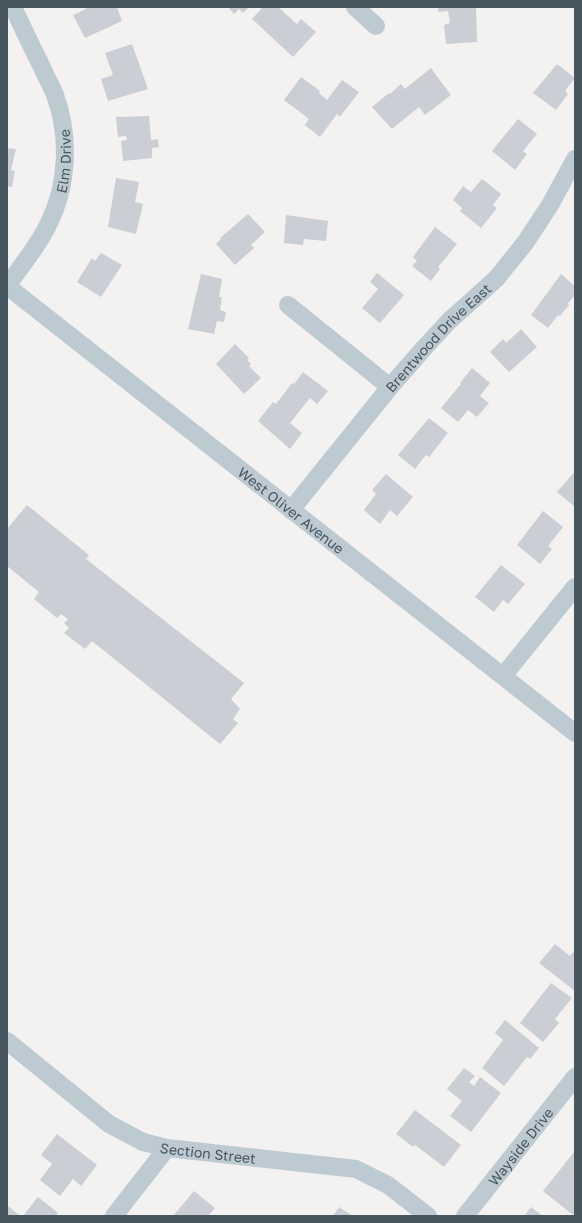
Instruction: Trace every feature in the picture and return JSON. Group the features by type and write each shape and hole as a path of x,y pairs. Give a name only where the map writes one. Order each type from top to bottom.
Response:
{"street":[{"name":"Elm Drive","path":"7,286 43,235 56,208 62,187 65,149 62,122 55,94 13,7"},
{"path":"355,7 376,26"},
{"name":"Brentwood Drive East","path":"292,510 390,387 425,346 449,321 496,279 550,205 575,159"},
{"name":"West Oliver Avenue","path":"7,286 575,733"},
{"path":"288,305 390,387"},
{"path":"503,676 575,587"},
{"name":"Section Street","path":"7,1041 109,1124 143,1142 167,1148 356,1169 388,1185 428,1216"},
{"name":"Wayside Drive","path":"465,1216 575,1077"},
{"path":"114,1216 167,1148"}],"building":[{"path":"85,7 117,7 122,21 85,38 73,15 86,9"},
{"path":"228,7 249,7 243,13 239,9 234,14"},
{"path":"263,7 278,7 297,24 301,19 316,32 293,57 252,19"},
{"path":"438,7 476,7 477,42 446,44 444,25 450,23 448,11 438,12"},
{"path":"132,44 148,89 108,101 101,79 113,75 105,53"},
{"path":"557,64 575,78 565,91 568,94 556,110 533,93"},
{"path":"431,68 451,95 425,115 419,107 392,129 372,107 401,84 405,89"},
{"path":"301,77 320,91 319,93 327,100 342,80 359,92 340,117 337,114 320,137 305,125 309,119 284,100"},
{"path":"149,116 151,140 158,139 159,147 152,148 152,158 123,161 121,141 127,140 126,136 118,137 116,117"},
{"path":"518,119 537,134 523,151 527,154 515,170 492,151"},
{"path":"7,148 16,149 11,170 15,171 12,187 7,186"},
{"path":"116,178 139,182 135,202 143,204 136,234 108,227"},
{"path":"482,179 501,194 493,205 497,208 481,228 460,211 462,208 453,200 463,186 471,192"},
{"path":"248,214 265,232 251,245 254,248 235,265 216,244 221,239 220,238"},
{"path":"286,215 328,221 326,241 304,239 303,245 284,243"},
{"path":"435,227 457,244 438,267 440,269 431,281 412,266 417,261 413,257"},
{"path":"101,253 122,265 101,297 77,282 92,258 95,261"},
{"path":"377,273 404,295 380,323 362,308 378,289 370,282"},
{"path":"201,274 222,279 219,297 222,297 220,310 226,312 224,322 217,321 214,334 188,329"},
{"path":"561,274 575,286 575,295 560,316 558,315 548,328 531,315"},
{"path":"521,329 537,347 509,372 490,352 503,339 506,343"},
{"path":"235,344 249,358 247,360 251,364 249,366 261,378 244,394 216,364"},
{"path":"472,368 490,383 480,396 489,403 477,417 468,410 458,422 441,408"},
{"path":"303,372 328,391 317,404 310,398 290,423 302,433 290,449 258,421 273,402 276,404 292,383 294,384"},
{"path":"429,418 448,433 429,457 426,455 415,469 398,455"},
{"path":"575,471 575,507 557,492"},
{"path":"386,474 413,497 397,516 390,510 380,524 364,510 376,494 372,490"},
{"path":"27,505 89,555 86,559 244,683 231,699 240,709 233,719 238,723 220,744 92,641 85,649 64,633 69,628 64,623 68,619 61,614 57,618 34,599 39,592 7,566 7,529"},
{"path":"543,511 563,527 548,546 552,549 540,564 517,545"},
{"path":"501,565 525,584 508,604 503,600 494,612 475,597"},
{"path":"555,944 570,956 575,950 575,991 539,963"},
{"path":"551,983 572,998 555,1019 559,1023 543,1042 520,1023"},
{"path":"505,1020 539,1048 530,1059 527,1057 504,1086 482,1068 503,1040 495,1033"},
{"path":"464,1068 475,1076 469,1082 474,1086 480,1077 501,1093 471,1132 450,1116 462,1101 447,1089"},
{"path":"415,1110 461,1145 444,1167 415,1145 413,1147 396,1134"},
{"path":"57,1134 97,1165 81,1186 73,1179 60,1196 40,1180 52,1164 41,1155"},
{"path":"575,1151 575,1212 573,1215 543,1191"},
{"path":"194,1191 215,1208 208,1216 173,1216"},
{"path":"38,1197 58,1213 56,1216 23,1216"},
{"path":"7,1205 20,1216 7,1216"},
{"path":"339,1207 353,1216 333,1216"},
{"path":"531,1207 543,1216 524,1216"}]}
